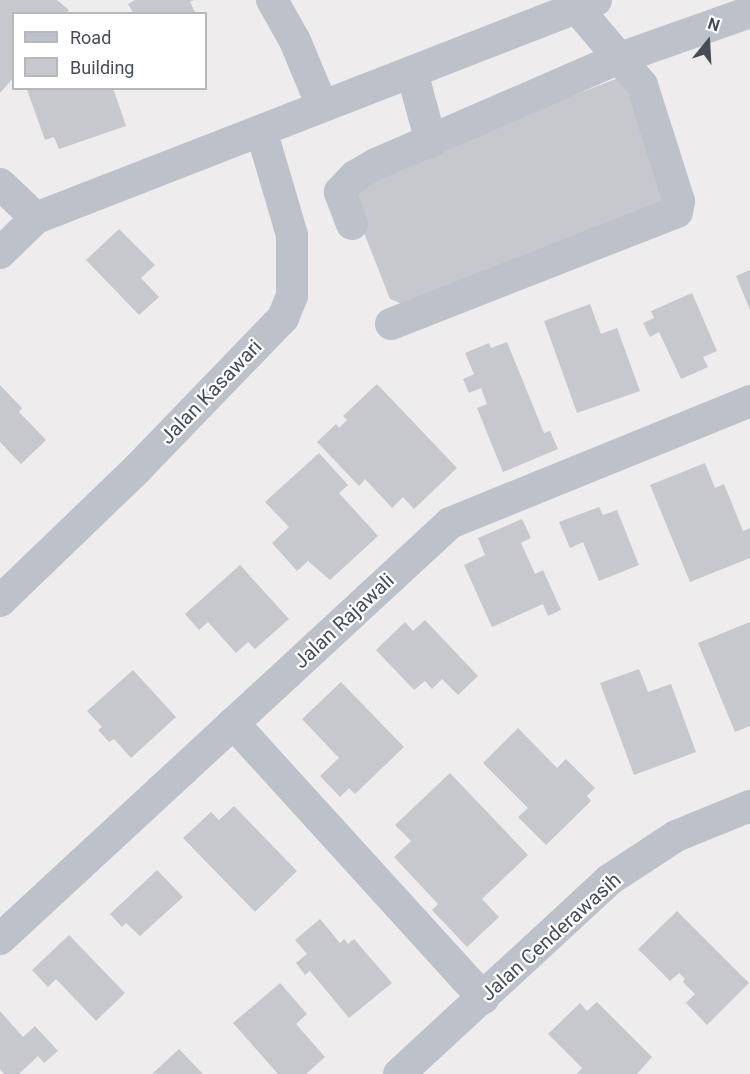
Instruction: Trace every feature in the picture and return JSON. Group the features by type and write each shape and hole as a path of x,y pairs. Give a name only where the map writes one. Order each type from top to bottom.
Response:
{"street":[{"path":"272,0 295,41 322,106"},
{"path":"0,253 36,218 586,4 620,58 642,85 679,201 677,212 391,324"},
{"path":"352,224 340,195 346,185 375,164 431,142 620,58 750,12"},
{"path":"412,72 431,142"},
{"name":"Jalan Kasawari","path":"0,601 138,468 286,313 292,296 292,236 261,130"},
{"path":"0,184 36,218"},
{"name":"Jalan Rajawali","path":"0,939 450,523 750,401"},
{"path":"233,723 483,998"},
{"name":"Jalan Cenderawasih","path":"399,1074 609,880 676,836 750,806"}],"building":[{"path":"0,0 57,0 69,10 68,12 12,12 12,79 0,93"},
{"path":"135,0 194,0 190,2 195,12 133,12 128,4"},
{"path":"621,77 669,197 660,211 417,310 390,299 361,225 368,223 351,181"},
{"path":"27,90 114,90 126,126 59,149 54,137 45,140"},
{"path":"119,229 155,265 141,278 159,297 139,315 86,260"},
{"path":"750,270 750,310 736,276"},
{"path":"692,293 717,351 703,357 708,367 681,379 659,332 650,337 643,323 654,318 651,311"},
{"path":"590,304 601,334 617,328 640,391 577,413 544,321"},
{"path":"507,342 544,433 550,431 558,449 503,472 477,408 487,404 481,388 469,393 463,379 474,374 465,353 489,343 491,348"},
{"path":"377,384 457,468 414,509 403,497 392,508 365,479 359,486 317,442 336,424 339,428 347,420 343,416"},
{"path":"0,385 22,408 19,412 46,440 21,464 0,442"},
{"path":"319,453 348,485 339,493 378,536 330,580 308,561 297,571 272,543 289,527 265,502"},
{"path":"705,463 715,488 724,484 743,531 750,528 750,558 690,582 650,485"},
{"path":"599,507 603,515 617,510 639,565 599,581 583,542 570,548 559,522"},
{"path":"522,519 531,538 521,543 535,574 543,570 561,610 548,616 543,604 492,627 464,565 485,555 478,538"},
{"path":"240,565 289,619 255,649 248,642 236,653 208,622 199,630 185,614"},
{"path":"425,620 478,676 458,695 442,679 432,689 425,681 414,690 376,650 405,622 413,631"},
{"path":"750,622 750,726 735,732 698,643"},
{"path":"639,669 648,692 671,684 696,752 634,775 600,683"},
{"path":"133,670 176,717 131,758 114,739 109,742 98,730 102,727 87,711"},
{"path":"341,682 404,747 355,794 349,788 340,797 320,776 339,758 302,719"},
{"path":"518,728 557,768 566,759 595,788 587,796 591,801 546,845 518,817 528,808 483,763"},
{"path":"450,773 528,855 482,899 499,917 467,947 432,910 438,904 394,857 411,841 395,825"},
{"path":"234,806 297,871 255,912 183,838 211,812 219,820"},
{"path":"157,870 183,897 140,936 126,923 122,927 110,914"},
{"path":"677,911 749,983 707,1025 686,1003 695,994 683,982 685,979 679,973 670,981 638,949"},
{"path":"320,919 340,943 344,939 348,944 354,939 392,983 349,1018 310,971 305,975 296,963 307,954 295,940"},
{"path":"69,935 125,993 96,1021 56,979 48,987 32,970"},
{"path":"280,983 307,1014 296,1024 325,1057 306,1074 278,1074 233,1023"},
{"path":"597,1002 652,1057 637,1074 577,1074 582,1068 548,1034 580,1003 587,1011"},
{"path":"0,1011 23,1037 35,1026 58,1051 44,1063 38,1056 19,1074 4,1074 0,1069"},
{"path":"179,1049 203,1074 152,1074"}]}
